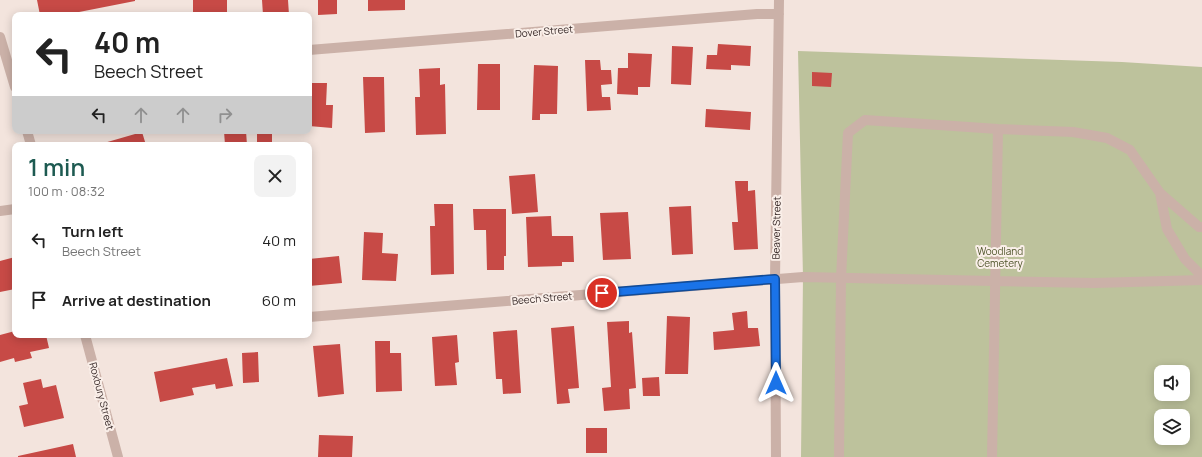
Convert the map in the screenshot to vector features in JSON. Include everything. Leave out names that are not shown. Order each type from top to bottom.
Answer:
[{"type":"street","name":"Beaver Street","points":[[776,457],[775,279],[779,0]]},
{"type":"street","name":"Dover Street","points":[[312,50],[750,14],[779,14]]},
{"type":"street","points":[[0,37],[12,72]]},
{"type":"street","points":[[839,457],[841,278],[848,133],[865,120],[998,129],[1073,132],[1107,138],[1130,150],[1160,193],[1199,227],[1202,227]]},
{"type":"street","points":[[992,457],[998,129]]},
{"type":"street","points":[[1160,193],[1167,229],[1185,259],[1202,276]]},
{"type":"street","points":[[0,211],[12,209]]},
{"type":"street","name":"Beech Street","points":[[312,317],[803,277],[1094,283],[1202,280]]},
{"type":"street","name":"Roxbury Street","points":[[87,338],[118,457]]},
{"type":"green space","name":"Woodland Cemetery","points":[[798,51],[1122,62],[1202,67],[1202,457],[801,457],[803,277]]},
{"type":"building","points":[[37,0],[135,0],[79,12],[39,12]]},
{"type":"building","points":[[193,0],[227,0],[227,12],[193,12]]},
{"type":"building","points":[[262,0],[288,0],[289,12],[263,12]]},
{"type":"building","points":[[318,0],[337,0],[337,14],[318,15]]},
{"type":"building","points":[[368,0],[405,0],[405,10],[368,11]]},
{"type":"building","points":[[718,44],[751,46],[750,66],[731,65],[731,70],[706,69],[707,55],[717,55]]},
{"type":"building","points":[[672,46],[693,47],[691,85],[671,84]]},
{"type":"building","points":[[628,53],[652,54],[650,87],[638,87],[638,95],[617,94],[618,68],[628,68]]},
{"type":"building","points":[[585,60],[600,60],[601,70],[611,70],[612,84],[601,85],[602,97],[610,97],[611,110],[587,111]]},
{"type":"building","points":[[478,64],[500,64],[500,110],[477,110]]},
{"type":"building","points":[[534,65],[558,66],[557,114],[540,114],[540,120],[532,120]]},
{"type":"building","points":[[440,68],[440,85],[445,84],[446,134],[416,135],[415,97],[420,97],[419,69]]},
{"type":"building","points":[[812,72],[832,73],[831,87],[812,86]]},
{"type":"building","points":[[363,77],[384,77],[385,132],[365,133]]},
{"type":"building","points":[[312,83],[327,83],[326,105],[333,105],[332,128],[312,126]]},
{"type":"building","points":[[706,109],[751,112],[750,130],[705,127]]},
{"type":"building","points":[[135,134],[143,134],[145,142],[107,142]]},
{"type":"building","points":[[224,134],[246,134],[247,142],[225,142]]},
{"type":"building","points":[[257,134],[272,134],[272,142],[257,142]]},
{"type":"building","points":[[535,174],[538,212],[512,214],[509,176]]},
{"type":"building","points":[[735,181],[748,181],[748,191],[755,190],[758,249],[734,250],[732,222],[738,222]]},
{"type":"building","points":[[434,204],[453,204],[454,274],[431,275],[430,226],[435,226]]},
{"type":"building","points":[[691,206],[693,254],[672,255],[669,207]]},
{"type":"building","points":[[473,209],[506,209],[506,256],[504,256],[504,270],[487,270],[486,230],[474,230]]},
{"type":"building","points":[[628,212],[631,259],[603,260],[600,213]]},
{"type":"building","points":[[551,216],[552,236],[573,236],[574,262],[562,262],[562,266],[528,267],[526,217]]},
{"type":"building","points":[[364,232],[383,233],[382,253],[398,254],[396,281],[362,280]]},
{"type":"building","points":[[339,256],[342,283],[312,286],[312,259]]},
{"type":"building","points":[[12,258],[12,290],[0,292],[0,261]]},
{"type":"building","points":[[747,311],[748,328],[758,328],[760,346],[714,350],[713,332],[734,330],[732,313]]},
{"type":"building","points":[[667,316],[690,317],[688,374],[665,374]]},
{"type":"building","points":[[629,321],[629,333],[632,332],[636,388],[629,389],[630,409],[604,411],[602,388],[611,387],[607,322]]},
{"type":"building","points":[[574,326],[579,388],[568,389],[570,403],[557,404],[551,328]]},
{"type":"building","points":[[517,330],[521,393],[503,394],[502,379],[496,379],[493,332]]},
{"type":"building","points":[[12,332],[12,338],[47,338],[49,348],[30,352],[32,358],[15,362],[14,358],[0,362],[0,335]]},
{"type":"building","points":[[457,335],[459,362],[455,363],[457,385],[435,386],[432,337]]},
{"type":"building","points":[[375,341],[390,341],[390,353],[401,353],[402,391],[376,392]]},
{"type":"building","points":[[340,344],[344,394],[318,397],[313,346]]},
{"type":"building","points":[[258,352],[259,382],[243,383],[242,353]]},
{"type":"building","points":[[227,358],[233,386],[216,389],[215,384],[192,388],[194,395],[160,402],[154,372]]},
{"type":"building","points":[[659,377],[660,396],[643,396],[642,378]]},
{"type":"building","points":[[41,379],[43,388],[56,385],[64,418],[24,427],[19,406],[28,404],[23,383]]},
{"type":"building","points":[[586,428],[607,428],[607,453],[586,453]]},
{"type":"building","points":[[319,435],[353,436],[352,457],[318,457]]},
{"type":"building","points":[[73,444],[76,457],[18,457],[18,456]]},
{"type":"route","points":[[602,293],[775,279],[776,383]]}]
